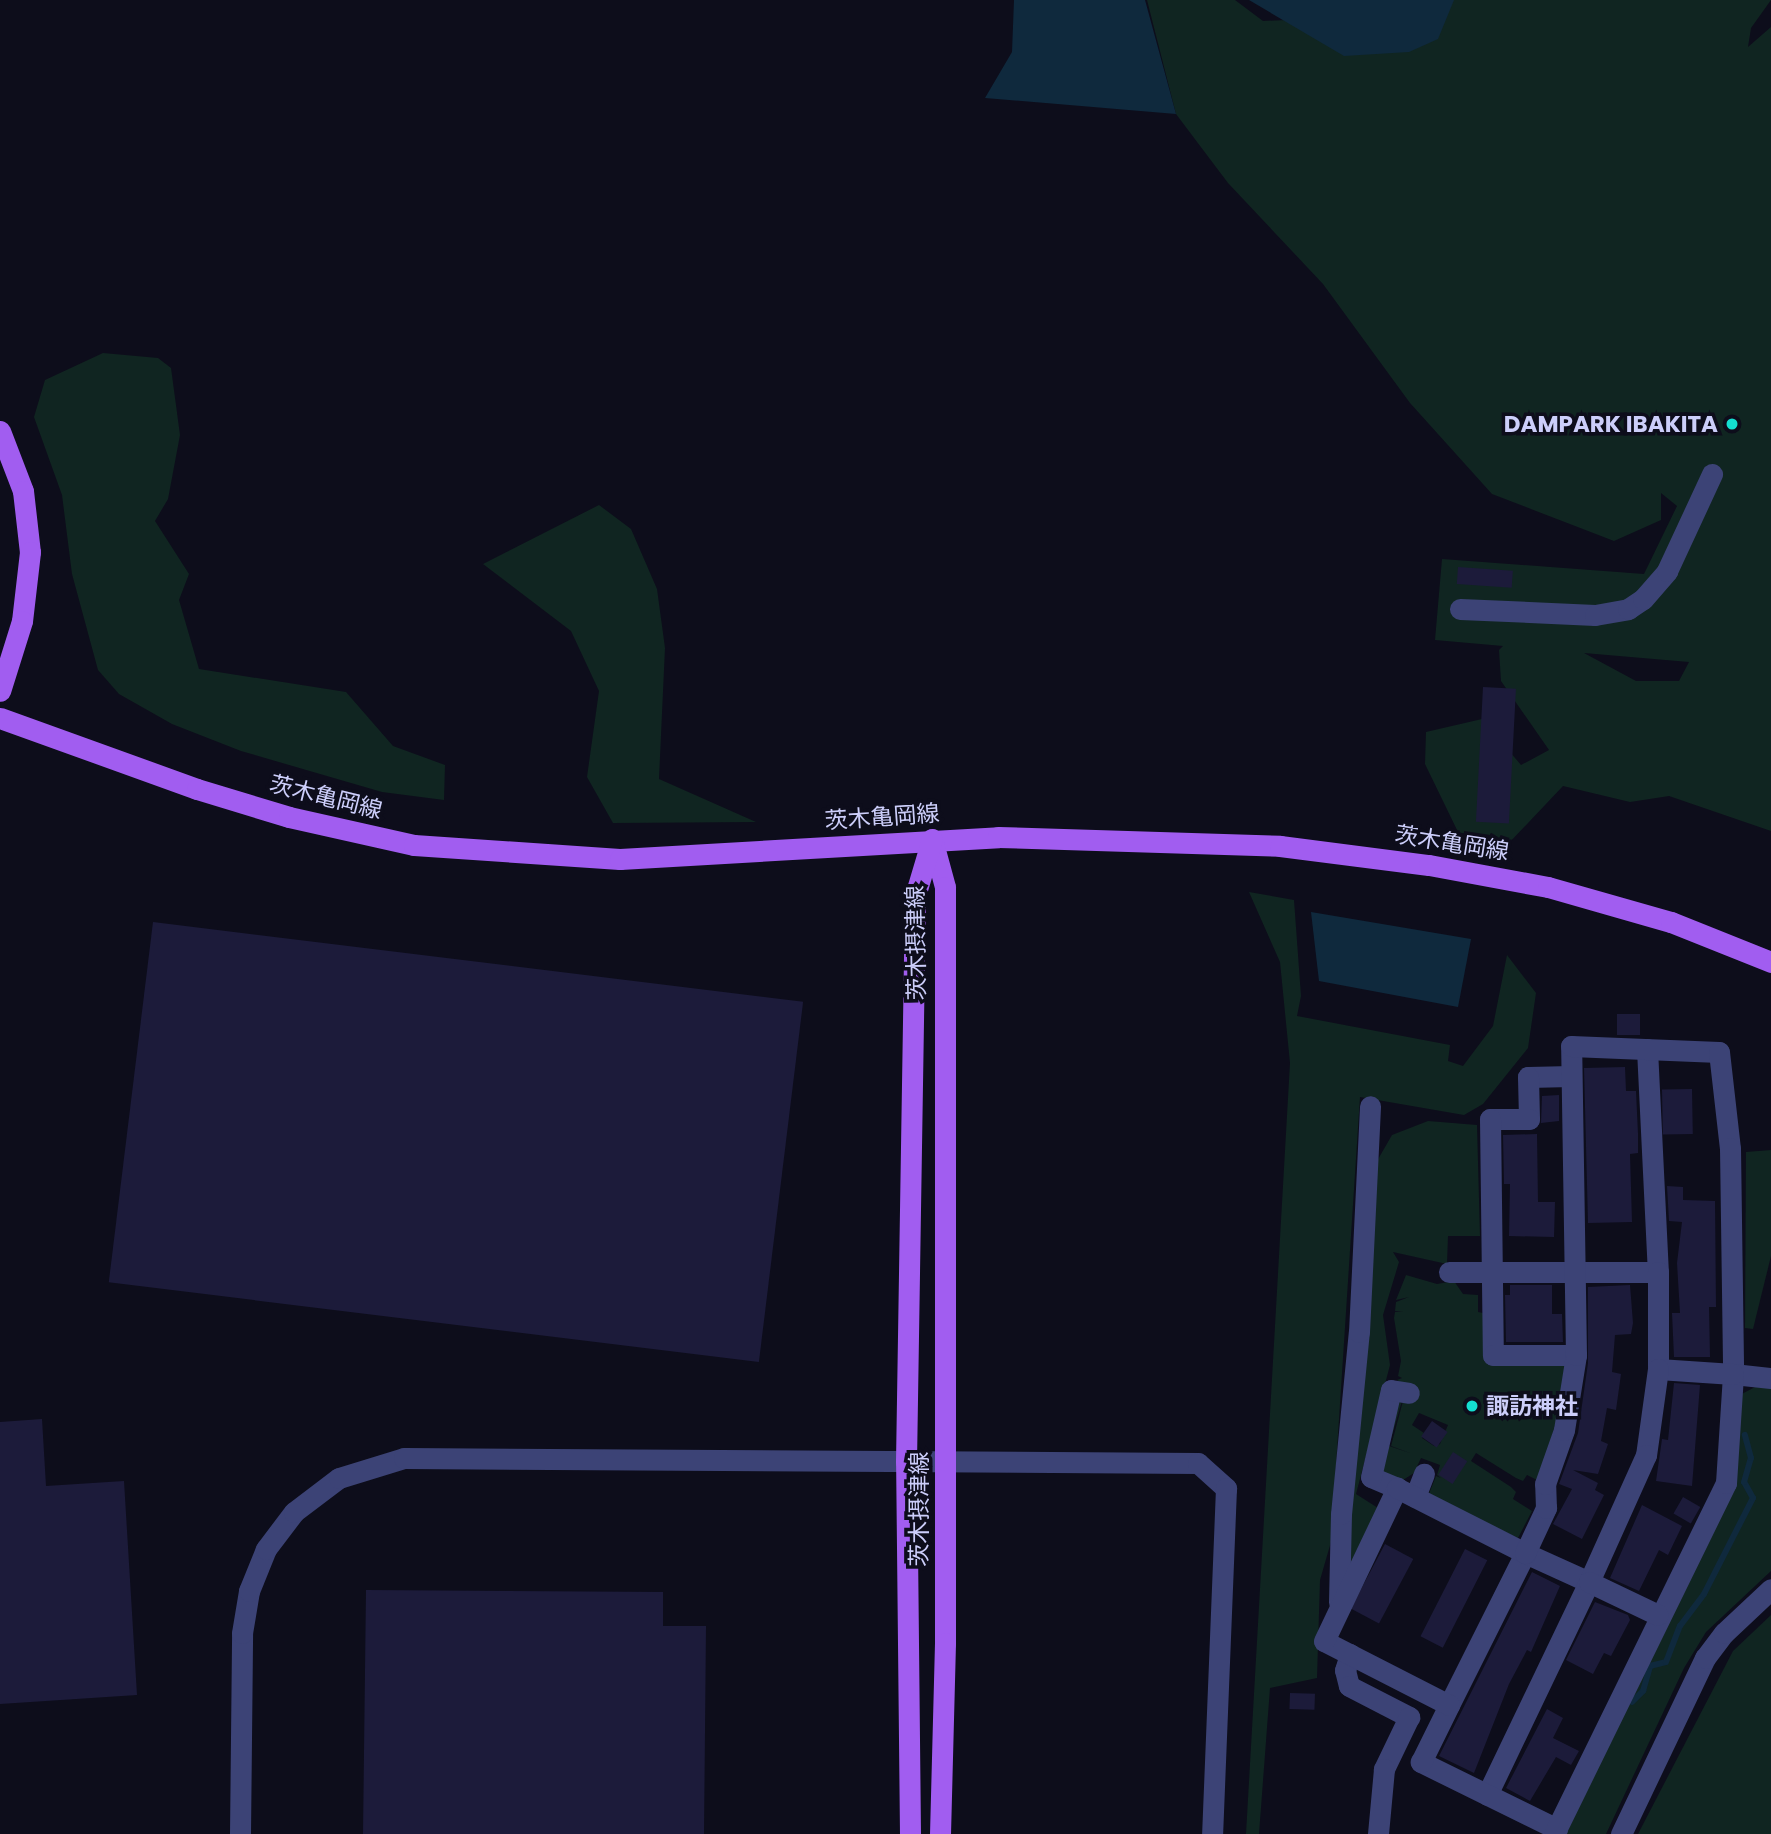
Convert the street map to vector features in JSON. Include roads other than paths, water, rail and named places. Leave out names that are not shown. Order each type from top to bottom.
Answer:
[{"type":"main road","points":[[0,691],[22,621],[30,552],[23,491],[4,440]]},
{"type":"main road","name":"茨木亀岡線","points":[[0,719],[89,754],[223,797],[414,845],[620,859],[694,858],[932,839],[1092,837],[1208,841],[1429,865],[1604,901],[1771,962]]},
{"type":"main road","name":"茨木摂津線","points":[[910,1834],[905,1462],[915,896],[932,839]]},
{"type":"main road","name":"茨木摂津線","points":[[932,839],[945,887],[946,1463],[940,1834]]},
{"type":"street","points":[[1460,609],[1595,615],[1628,609],[1643,599],[1667,570],[1713,474]]},
{"type":"street","points":[[1571,1046],[1647,1049],[1719,1052],[1730,1148],[1733,1374],[1726,1483],[1658,1615],[1555,1831],[1421,1762],[1546,1508],[1545,1485],[1564,1430],[1576,1355],[1571,1046]]},
{"type":"street","points":[[1487,1795],[1589,1582],[1646,1455],[1658,1369],[1658,1272],[1647,1049]]},
{"type":"street","points":[[1571,1076],[1528,1077],[1529,1119],[1490,1119],[1493,1355],[1576,1355]]},
{"type":"street","points":[[1339,1611],[1341,1514],[1359,1332],[1365,1116]]},
{"type":"street","points":[[1449,1272],[1658,1272]]},
{"type":"street","points":[[1658,1369],[1771,1378]]},
{"type":"street","points":[[1409,1393],[1391,1390],[1371,1477],[1658,1615]]},
{"type":"street","points":[[240,1834],[242,1633],[248,1591],[266,1549],[294,1512],[339,1479],[404,1458],[1198,1463],[1226,1488],[1212,1834]]},
{"type":"street","points":[[1424,1474],[1406,1493],[1324,1641],[1449,1705]]},
{"type":"street","points":[[1621,1834],[1705,1658],[1724,1633],[1771,1590]]},
{"type":"street","points":[[1350,1654],[1345,1670],[1349,1686],[1409,1717],[1384,1769],[1378,1834]]},
{"type":"water","points":[[1014,0],[1145,0],[1176,114],[985,98],[1012,52]]},
{"type":"water","points":[[1249,0],[1454,0],[1438,39],[1409,52],[1344,56]]},
{"type":"water","points":[[1311,912],[1471,939],[1458,1007],[1319,981]]},
{"type":"waterway","points":[[1632,1702],[1643,1691],[1650,1666],[1666,1662],[1680,1626],[1704,1594],[1753,1498],[1744,1482],[1751,1458],[1745,1435]]},
{"type":"place","name":"DAMPARK IBAKITA","points":[[1732,424]]},
{"type":"place","name":"諏訪神社","points":[[1472,1406]]}]
